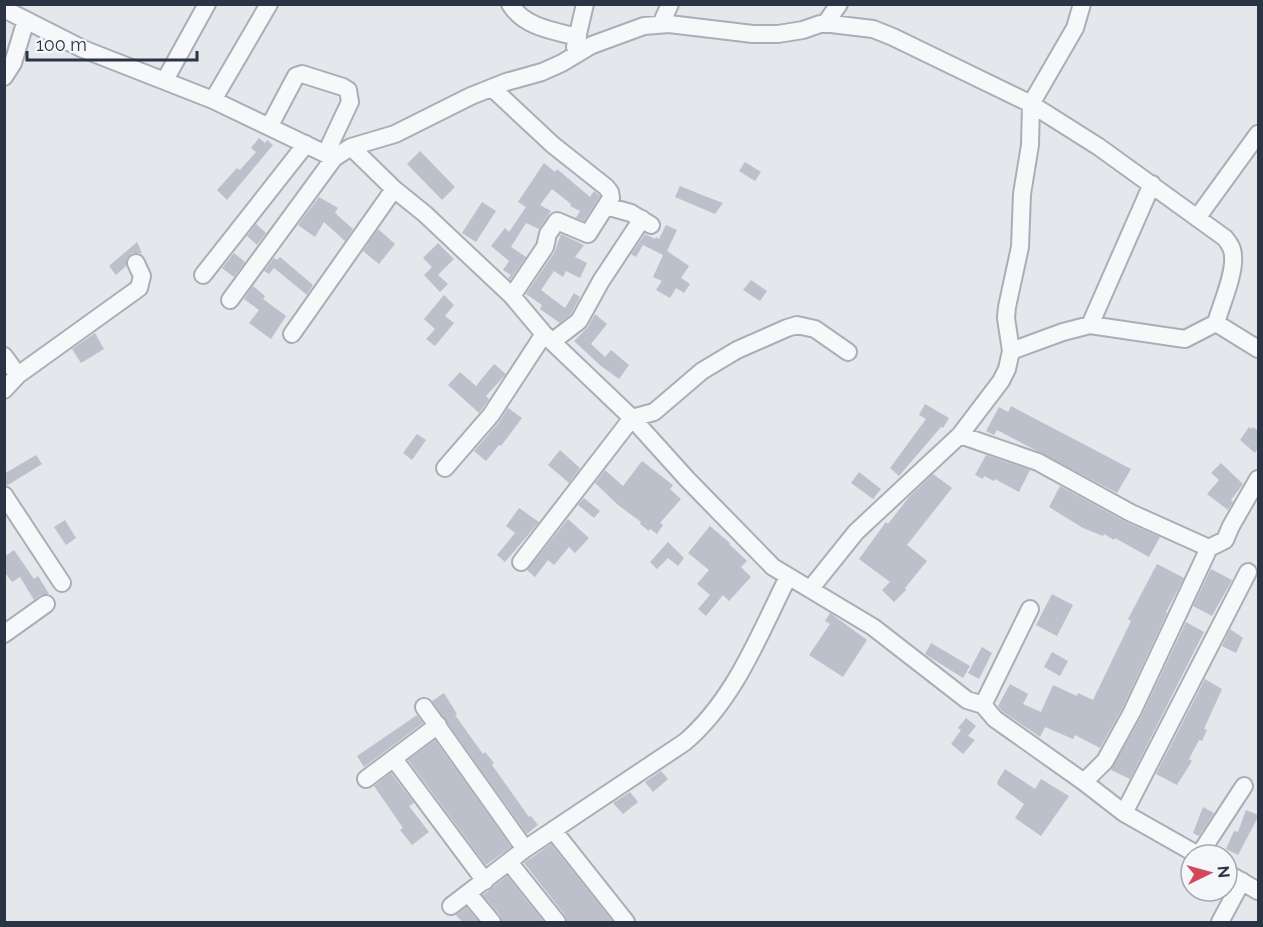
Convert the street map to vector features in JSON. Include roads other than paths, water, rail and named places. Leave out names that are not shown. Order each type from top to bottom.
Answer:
[{"type":"street","points":[[165,80],[207,4]]},
{"type":"street","points":[[510,4],[521,18],[531,23],[578,37]]},
{"type":"street","points":[[573,57],[585,4]]},
{"type":"street","points":[[661,24],[670,4]]},
{"type":"street","points":[[825,24],[839,4]]},
{"type":"street","points":[[811,588],[855,532],[960,435],[1001,381],[1007,369],[1011,351],[1006,318],[1020,246],[1022,194],[1030,146],[1031,104],[1075,28],[1082,4]]},
{"type":"street","points":[[213,100],[267,5]]},
{"type":"street","points":[[4,9],[83,49],[213,100],[330,156],[395,134],[471,96],[506,82],[542,72],[592,45],[644,26],[661,24],[753,34],[778,34],[825,24],[873,29],[1031,104],[1152,184],[1225,238],[1231,247],[1233,266],[1216,323],[1185,339],[1090,326],[1063,332],[1011,351]]},
{"type":"street","points":[[4,77],[13,63],[26,20]]},
{"type":"street","points":[[230,300],[330,156],[350,102],[348,90],[302,74],[296,76],[269,127]]},
{"type":"street","points":[[492,88],[553,145],[606,187],[611,198],[588,234],[557,221],[548,234],[545,247],[512,296]]},
{"type":"street","points":[[1197,218],[1258,134]]},
{"type":"street","points":[[203,274],[306,144]]},
{"type":"street","points":[[351,147],[512,296],[548,338],[632,418],[756,551],[788,577],[811,588],[873,627],[967,700],[983,705],[995,719],[1124,813],[1179,844]]},
{"type":"street","points":[[1090,326],[1152,184]]},
{"type":"street","points":[[292,334],[394,189]]},
{"type":"street","points":[[445,468],[491,415],[548,338],[579,321],[601,281],[646,222],[631,213],[606,206]]},
{"type":"street","points":[[4,390],[18,375],[139,288],[142,276],[136,263]]},
{"type":"street","points":[[1216,323],[1258,349]]},
{"type":"street","points":[[521,562],[632,418],[654,412],[702,371],[737,351],[797,325],[815,329],[848,352]]},
{"type":"street","points":[[4,356],[18,375]]},
{"type":"street","points":[[960,435],[1038,462],[1131,513],[1209,548]]},
{"type":"street","points":[[1084,782],[1105,761],[1132,712],[1209,548],[1225,540],[1231,525],[1258,479]]},
{"type":"street","points":[[4,495],[62,583]]},
{"type":"street","points":[[1124,813],[1248,572]]},
{"type":"street","points":[[451,906],[525,849],[685,742],[701,727],[742,672],[788,577]]},
{"type":"street","points":[[4,634],[46,604]]},
{"type":"street","points":[[983,705],[1030,609]]},
{"type":"street","points":[[424,707],[525,849]]},
{"type":"street","points":[[366,779],[438,725]]},
{"type":"street","points":[[394,759],[485,881]]},
{"type":"street","points":[[1206,843],[1244,786]]},
{"type":"street","points":[[554,830],[626,922]]},
{"type":"street","points":[[509,862],[557,922]]},
{"type":"street","points":[[1239,880],[1258,891]]},
{"type":"street","points":[[468,893],[492,922]]},
{"type":"street","points":[[1220,922],[1226,903]]}]
